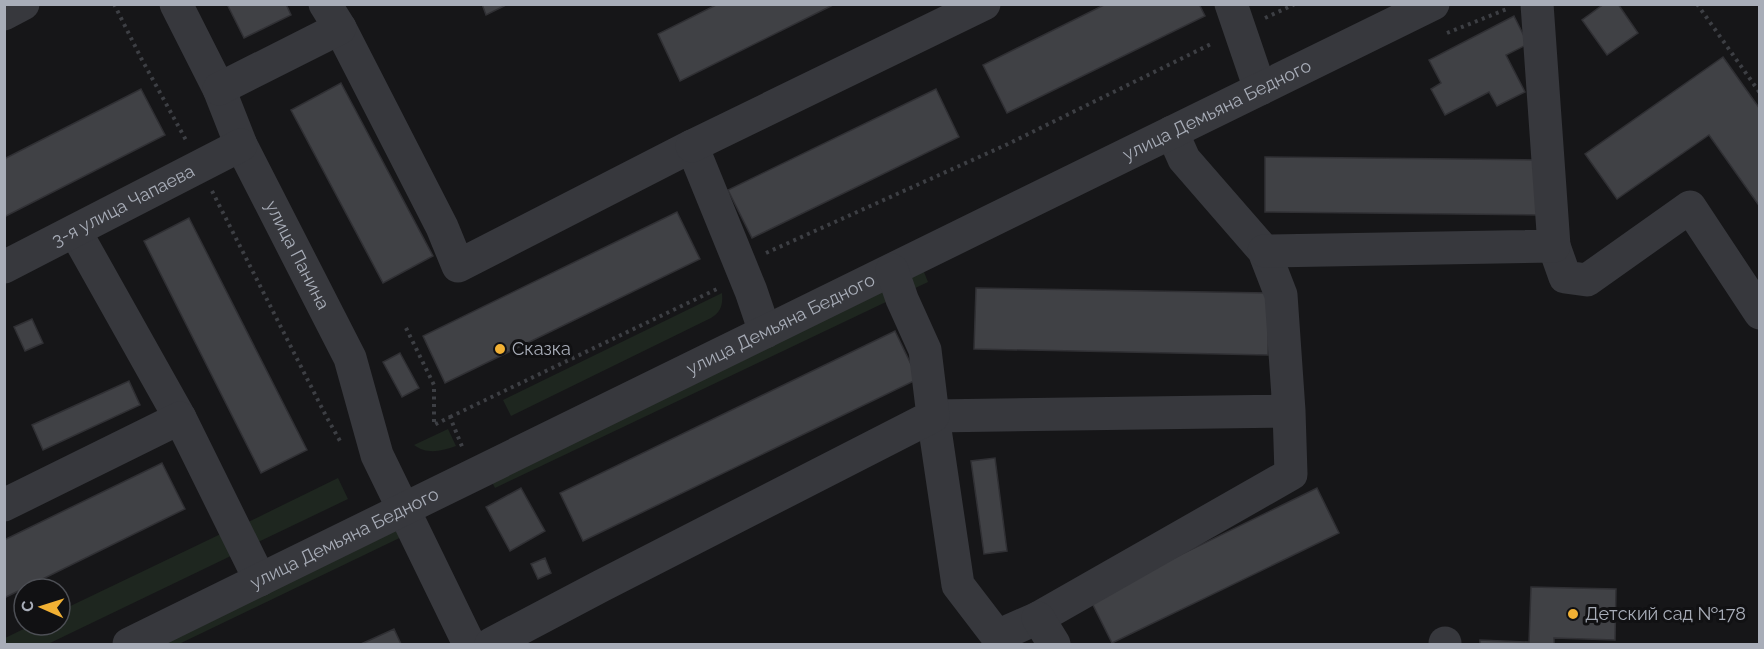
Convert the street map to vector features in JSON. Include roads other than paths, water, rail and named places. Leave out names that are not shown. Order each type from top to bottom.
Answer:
[{"type":"street","points":[[4,14],[23,4]]},
{"type":"street","name":"улица Панина","points":[[176,4],[219,89],[241,145],[350,358],[377,455],[469,645]]},
{"type":"street","points":[[219,89],[333,16],[442,227],[458,266],[692,146],[984,4]]},
{"type":"street","name":"улица Демьяна Бедного","points":[[129,645],[1433,4]]},
{"type":"street","points":[[1538,4],[1554,246],[1565,277],[1587,280],[1690,207],[1760,313]]},
{"type":"street","points":[[1235,17],[1260,89]]},
{"type":"street","points":[[892,270],[902,299],[925,350],[958,585],[989,640],[1046,631],[1291,474],[1281,295],[1264,251],[1184,159],[1172,132]]},
{"type":"street","name":"3-я улица Чапаева","points":[[4,267],[241,145]]},
{"type":"street","points":[[692,146],[741,265],[765,332]]},
{"type":"street","points":[[75,231],[180,418],[260,580]]},
{"type":"street","points":[[1264,251],[1554,246]]},
{"type":"street","points":[[491,645],[601,585],[933,416],[1289,411]]},
{"type":"street","points":[[4,505],[180,418]]},
{"type":"place","name":"Сказка","points":[[500,349]]},
{"type":"place","name":"Детский сад №178","points":[[1573,614]]}]
